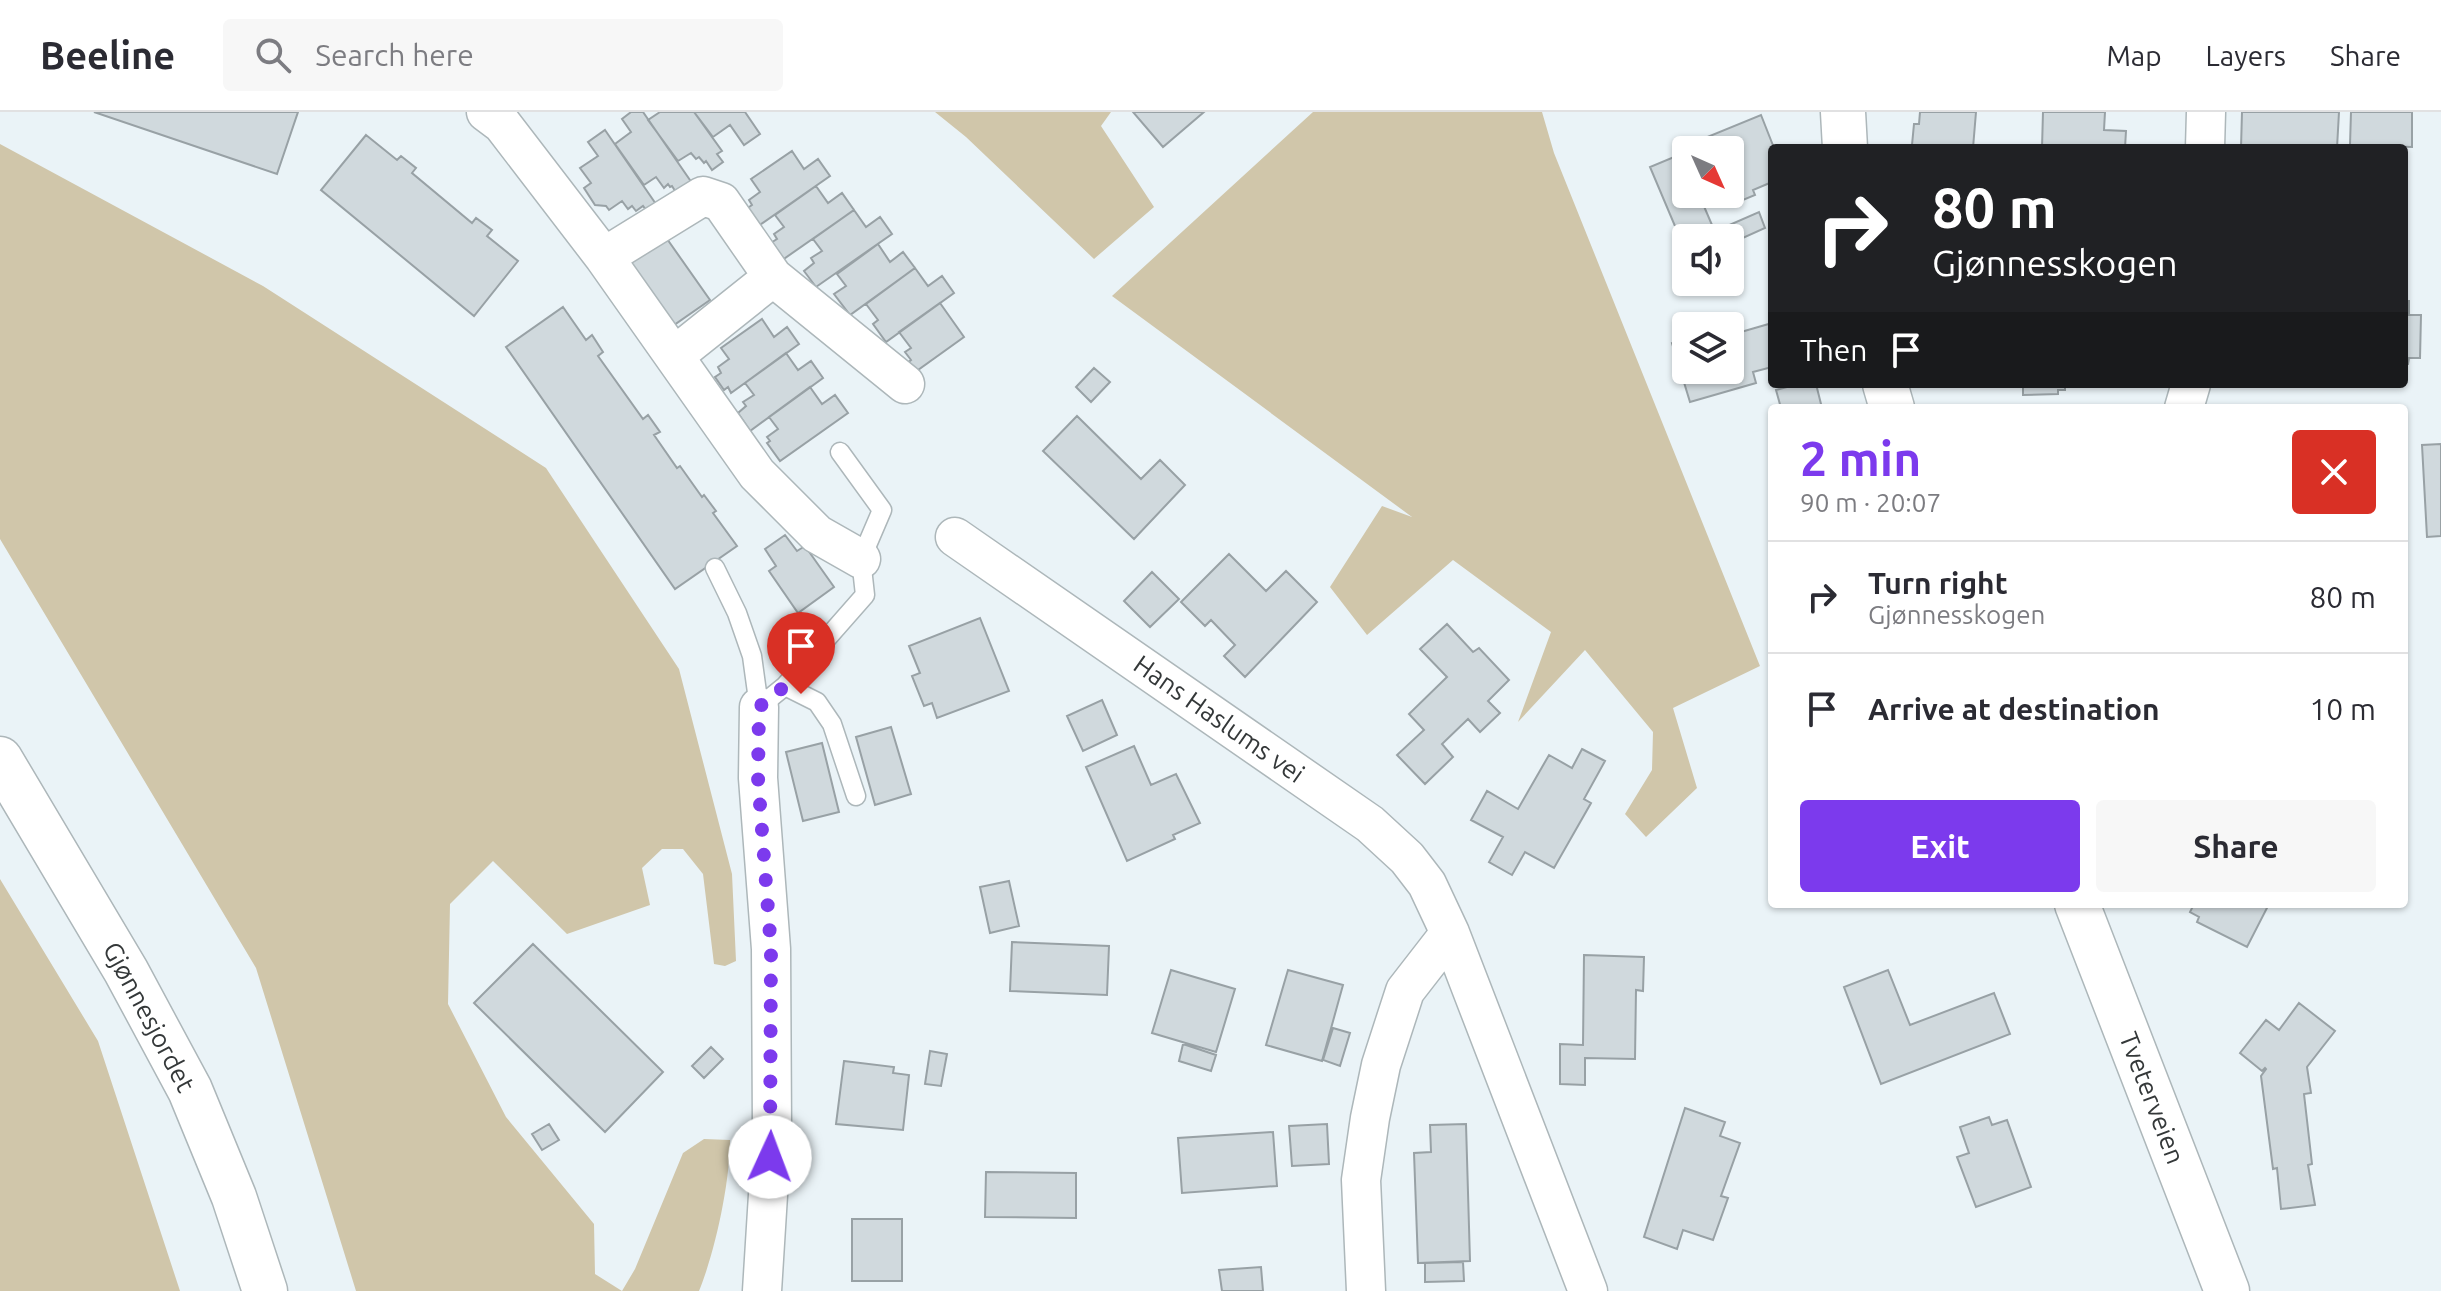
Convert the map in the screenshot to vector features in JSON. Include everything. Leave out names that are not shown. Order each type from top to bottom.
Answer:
[{"type":"main road","points":[[1843,112],[1845,144]]},
{"type":"main road","name":"Gjønnesjordet","points":[[0,759],[126,971],[190,1090],[234,1197],[265,1291]]},
{"type":"main road","name":"Tveterveien","points":[[2079,908],[2227,1291]]},
{"type":"street","points":[[486,112],[502,124],[604,257],[757,474],[817,534],[861,559]]},
{"type":"street","points":[[2205,144],[2206,112]]},
{"type":"street","points":[[604,257],[703,196],[721,202],[773,277],[905,384]]},
{"type":"street","points":[[674,356],[773,277]]},
{"type":"street","name":"Hans Haslums vei","points":[[955,537],[1370,824],[1407,858],[1427,884],[1450,933],[1588,1291]]},
{"type":"street","points":[[762,1291],[772,1131],[771,949],[758,778],[772,696]]},
{"type":"street","points":[[1366,1291],[1361,1180],[1381,1065],[1405,991],[1450,933]]},
{"type":"lane","points":[[772,696],[865,595],[861,559],[882,510],[840,452]]},
{"type":"lane","points":[[715,568],[772,696]]},
{"type":"lane","points":[[772,696],[817,702],[832,724],[856,796]]},
{"type":"shaded area","points":[[935,112],[1111,112],[1101,126],[1154,207],[1094,259],[966,137]]},
{"type":"shaded area","points":[[1313,112],[1542,112],[1554,153],[1760,666],[1673,708],[1697,788],[1646,837],[1625,814],[1652,770],[1653,732],[1585,650],[1518,722],[1551,632],[1453,560],[1367,635],[1330,587],[1382,506],[1412,517],[1112,296]]},
{"type":"shaded area","points":[[0,144],[263,286],[546,468],[679,669],[732,874],[736,961],[725,966],[714,964],[703,874],[683,849],[662,849],[642,868],[650,905],[567,934],[493,861],[450,904],[448,1004],[506,1117],[594,1224],[595,1274],[622,1291],[356,1291],[256,968],[0,539]]},
{"type":"shaded area","points":[[0,879],[98,1041],[180,1291],[0,1291]]},
{"type":"shaded area","points":[[704,1139],[730,1140],[720,1217],[699,1291],[622,1291],[635,1269],[683,1153]]},
{"type":"building","points":[[94,112],[298,112],[277,174]]},
{"type":"building","points":[[631,112],[643,112],[692,183],[677,194],[668,184],[664,188],[656,177],[644,185],[615,144],[631,132],[622,119]]},
{"type":"building","points":[[660,112],[694,112],[722,151],[717,154],[723,162],[712,170],[706,161],[704,163],[699,157],[696,159],[691,153],[678,161],[648,120]]},
{"type":"building","points":[[694,112],[745,112],[760,134],[744,145],[730,125],[713,137]]},
{"type":"building","points":[[1133,112],[1204,112],[1163,147]]},
{"type":"building","points":[[1920,112],[1976,112],[1973,144],[1912,144],[1914,124],[1919,124]]},
{"type":"building","points":[[2043,112],[2105,112],[2104,130],[2126,131],[2125,144],[2042,144]]},
{"type":"building","points":[[2242,112],[2339,112],[2337,144],[2241,144]]},
{"type":"building","points":[[2351,112],[2412,112],[2412,147],[2408,144],[2350,144]]},
{"type":"building","points":[[1761,115],[1772,144],[1768,144],[1768,184],[1753,190],[1755,195],[1744,200],[1744,136],[1710,136]]},
{"type":"building","points":[[605,130],[658,207],[649,214],[643,206],[636,211],[632,206],[628,209],[622,201],[609,210],[606,206],[595,205],[584,188],[591,183],[580,168],[598,156],[588,142]]},
{"type":"building","points":[[366,135],[397,160],[401,156],[416,168],[412,173],[472,223],[476,218],[492,230],[487,236],[518,261],[474,316],[321,190]]},
{"type":"building","points":[[792,151],[804,169],[818,159],[830,176],[754,229],[742,212],[752,205],[749,200],[760,192],[751,179]]},
{"type":"building","points":[[1672,158],[1672,208],[1705,208],[1712,224],[1674,224],[1650,167]]},
{"type":"building","points":[[816,186],[828,203],[842,193],[854,210],[778,263],[766,246],[777,239],[774,234],[784,227],[775,215]]},
{"type":"building","points":[[854,210],[866,227],[880,217],[892,234],[816,287],[804,271],[814,263],[811,258],[822,251],[813,239]]},
{"type":"building","points":[[1759,212],[1765,228],[1744,237],[1744,224],[1732,224]]},
{"type":"building","points":[[665,236],[710,300],[674,325],[629,261]]},
{"type":"building","points":[[878,244],[890,262],[903,252],[915,268],[850,315],[834,294],[846,286],[837,274]]},
{"type":"building","points":[[915,268],[928,286],[942,276],[954,293],[886,342],[873,324],[878,320],[866,304]]},
{"type":"building","points":[[2408,301],[2409,315],[2421,315],[2420,358],[2409,358],[2408,364]]},
{"type":"building","points":[[940,303],[964,337],[911,375],[905,365],[911,360],[905,352],[911,348],[899,332]]},
{"type":"building","points":[[563,307],[586,340],[592,335],[603,352],[598,356],[643,419],[648,415],[660,432],[654,435],[677,468],[680,466],[716,511],[713,513],[737,546],[675,589],[506,347]]},
{"type":"building","points":[[762,319],[774,337],[787,327],[799,344],[731,393],[728,387],[724,390],[715,377],[721,373],[718,367],[729,359],[721,348]]},
{"type":"building","points":[[1768,324],[1768,368],[1753,372],[1756,383],[1690,402],[1685,384],[1744,384],[1744,331]]},
{"type":"building","points":[[786,353],[798,370],[811,361],[823,378],[750,431],[738,413],[746,406],[743,402],[754,395],[745,383]]},
{"type":"building","points":[[1094,368],[1110,382],[1091,402],[1076,387]]},
{"type":"building","points":[[810,387],[822,404],[835,395],[848,413],[780,461],[767,443],[770,441],[767,437],[778,429],[769,417]]},
{"type":"building","points":[[1817,388],[1821,404],[1780,404],[1776,390]]},
{"type":"building","points":[[2023,388],[2065,388],[2058,390],[2058,394],[2023,395]]},
{"type":"building","points":[[1077,416],[1141,479],[1160,460],[1185,485],[1134,539],[1043,451]]},
{"type":"building","points":[[2441,444],[2441,536],[2427,537],[2422,445]]},
{"type":"building","points":[[785,535],[797,551],[805,546],[834,587],[798,613],[769,571],[776,566],[765,549]]},
{"type":"building","points":[[1229,554],[1266,591],[1286,571],[1317,602],[1245,677],[1224,656],[1235,645],[1211,620],[1205,626],[1181,602]]},
{"type":"building","points":[[1152,572],[1179,599],[1150,627],[1124,601]]},
{"type":"building","points":[[980,618],[1009,691],[937,718],[932,703],[924,706],[912,676],[920,673],[909,646]]},
{"type":"building","points":[[1447,624],[1473,652],[1479,648],[1509,680],[1488,701],[1500,713],[1480,732],[1468,719],[1442,744],[1453,757],[1425,784],[1397,755],[1424,730],[1409,714],[1447,677],[1420,649]]},
{"type":"building","points":[[1102,700],[1117,735],[1083,751],[1067,716]]},
{"type":"building","points":[[891,727],[911,794],[875,805],[856,737]]},
{"type":"building","points":[[822,743],[839,812],[803,821],[786,752]]},
{"type":"building","points":[[1134,746],[1151,785],[1176,774],[1200,823],[1173,835],[1175,839],[1127,861],[1086,767]]},
{"type":"building","points":[[1582,749],[1605,761],[1584,799],[1591,803],[1554,868],[1525,852],[1512,875],[1489,862],[1503,837],[1471,820],[1487,791],[1518,809],[1549,755],[1572,768]]},
{"type":"building","points":[[1009,881],[1019,926],[990,933],[980,887]]},
{"type":"building","points":[[2192,908],[2267,908],[2247,947],[2197,922],[2199,917],[2190,912]]},
{"type":"building","points":[[1012,942],[1109,946],[1107,995],[1010,991]]},
{"type":"building","points":[[533,944],[663,1072],[605,1132],[474,1003]]},
{"type":"building","points":[[1584,955],[1644,957],[1643,991],[1636,990],[1635,1059],[1585,1058],[1585,1085],[1560,1084],[1560,1044],[1583,1045]]},
{"type":"building","points":[[1171,970],[1235,989],[1216,1052],[1152,1033]]},
{"type":"building","points":[[1288,970],[1343,985],[1322,1061],[1266,1045]]},
{"type":"building","points":[[1888,970],[1910,1025],[1994,993],[2010,1034],[1881,1084],[1844,987]]},
{"type":"building","points":[[2299,1003],[2335,1031],[2307,1067],[2311,1093],[2304,1094],[2312,1164],[2308,1165],[2315,1205],[2281,1209],[2261,1076],[2266,1069],[2262,1071],[2240,1053],[2266,1020],[2279,1030]]},
{"type":"building","points":[[1333,1028],[1350,1033],[1340,1066],[1323,1060]]},
{"type":"building","points":[[1183,1044],[1216,1055],[1211,1071],[1179,1061]]},
{"type":"building","points":[[711,1047],[723,1059],[704,1078],[692,1066]]},
{"type":"building","points":[[930,1051],[947,1054],[941,1086],[925,1084]]},
{"type":"building","points":[[844,1061],[894,1067],[893,1073],[909,1075],[903,1130],[836,1124]]},
{"type":"building","points":[[1685,1108],[1725,1122],[1720,1136],[1740,1143],[1721,1196],[1728,1198],[1713,1240],[1683,1230],[1677,1249],[1644,1237]]},
{"type":"building","points":[[1989,1117],[1992,1125],[2007,1120],[2031,1187],[1976,1207],[1957,1157],[1969,1153],[1960,1127]]},
{"type":"building","points":[[549,1124],[559,1140],[542,1150],[532,1134]]},
{"type":"building","points":[[1327,1124],[1329,1164],[1292,1166],[1289,1126]]},
{"type":"building","points":[[1466,1124],[1470,1261],[1418,1263],[1414,1153],[1431,1152],[1430,1125]]},
{"type":"building","points":[[1273,1132],[1277,1186],[1182,1193],[1178,1138]]},
{"type":"building","points":[[986,1172],[1076,1173],[1076,1218],[985,1217]]},
{"type":"building","points":[[852,1219],[902,1219],[902,1281],[852,1281]]},
{"type":"building","points":[[1463,1262],[1464,1281],[1425,1282],[1425,1263]]},
{"type":"building","points":[[1261,1267],[1263,1291],[1222,1291],[1219,1270]]},
{"type":"route","points":[[770,1157],[771,949],[758,778],[759,707],[785,686],[801,694]]}]
